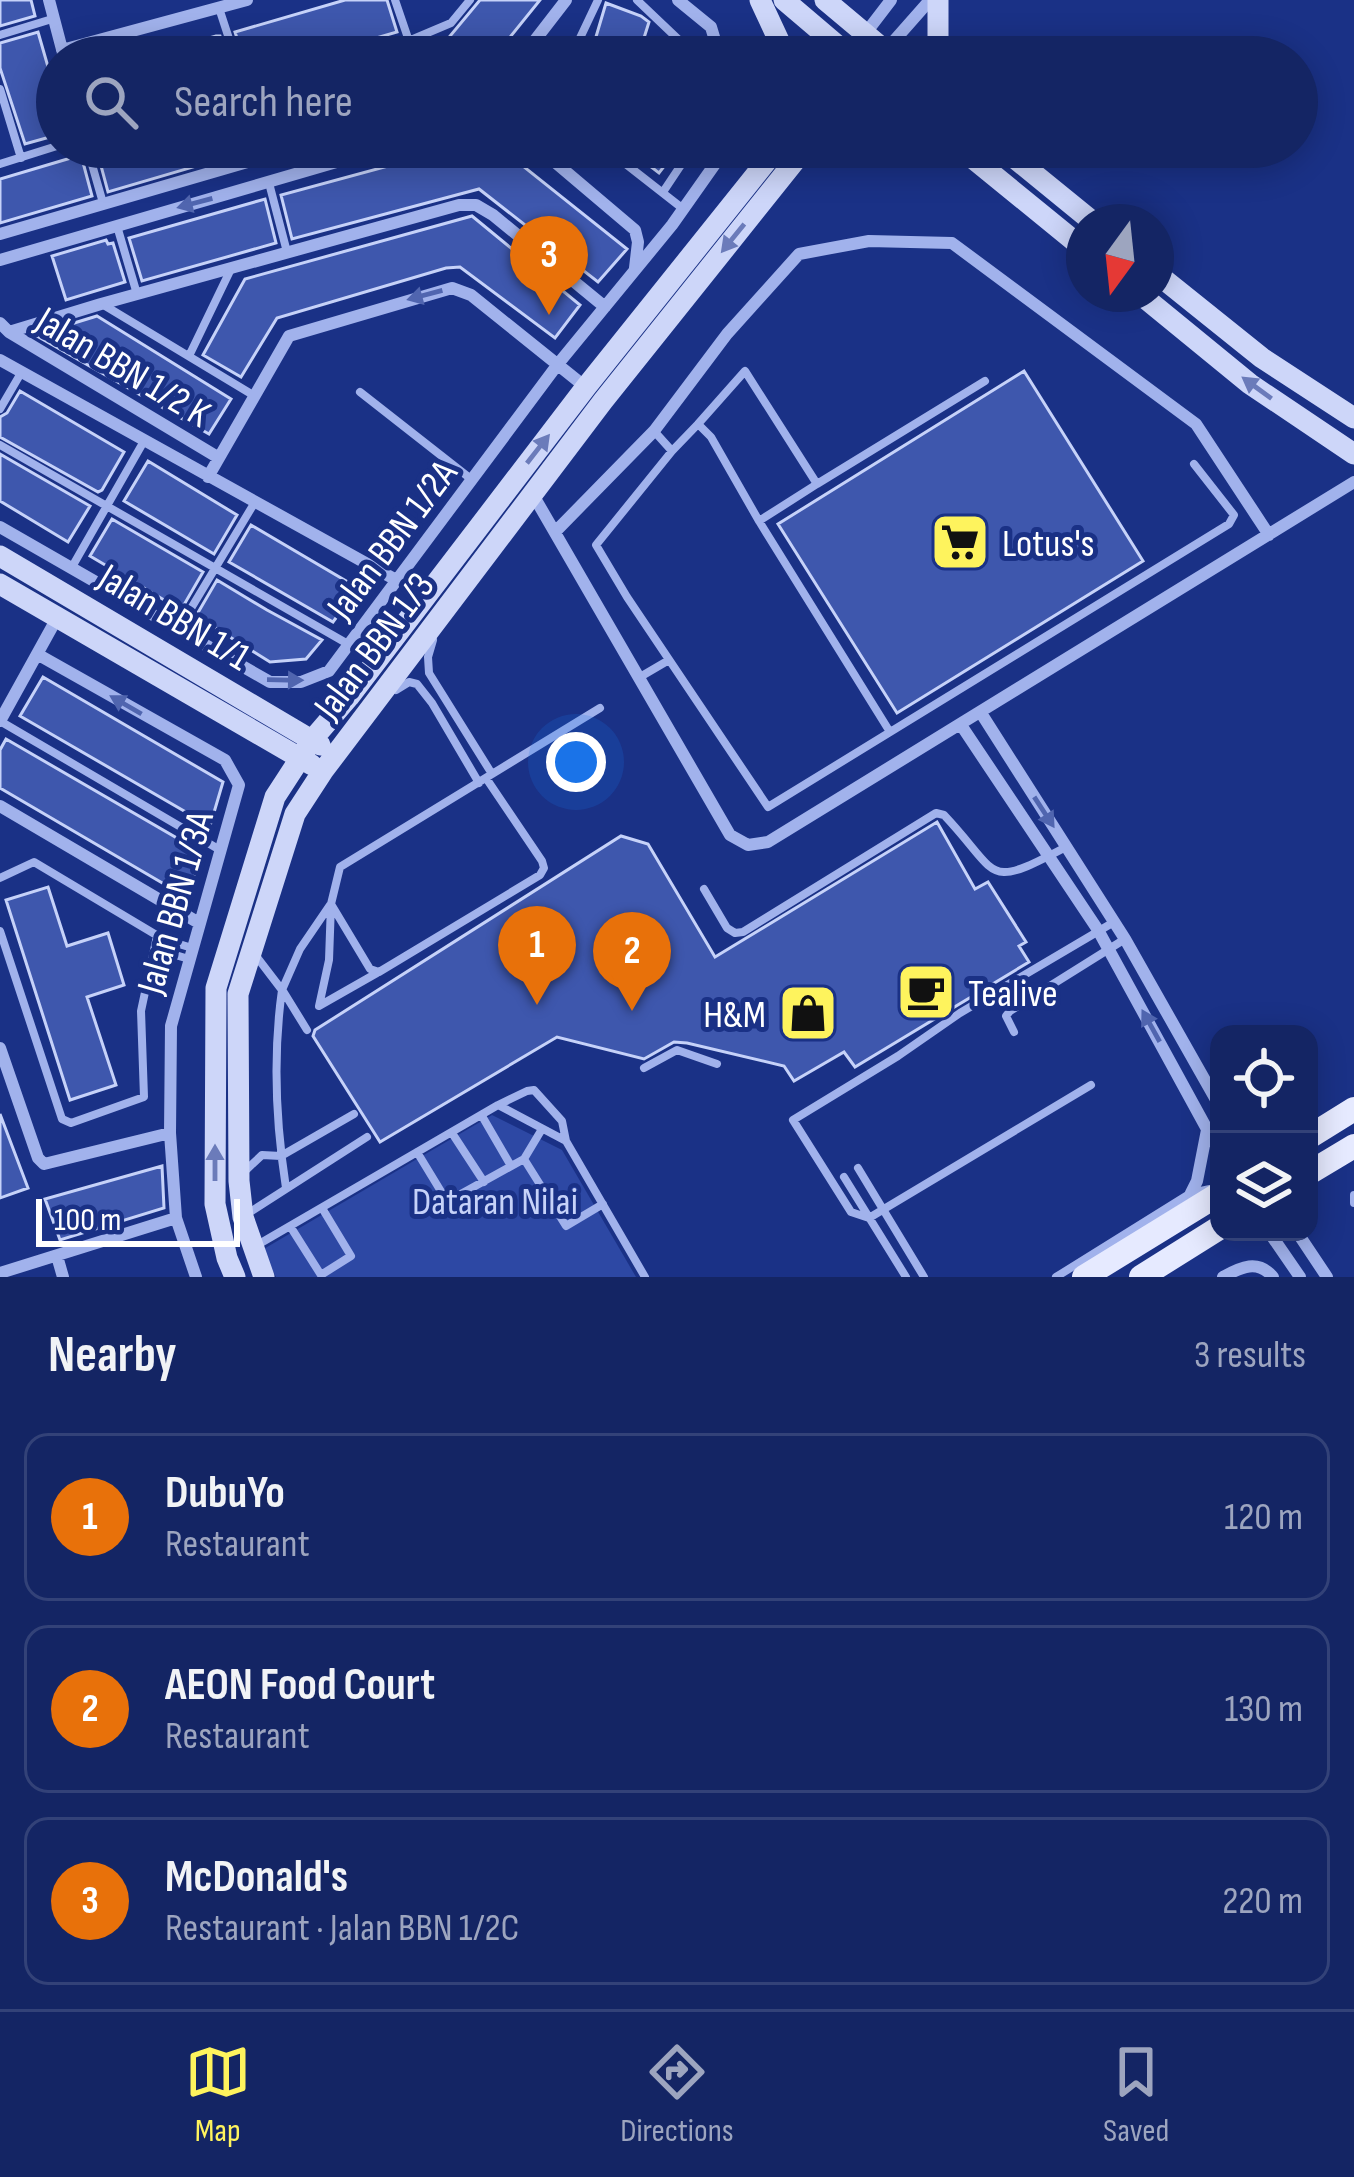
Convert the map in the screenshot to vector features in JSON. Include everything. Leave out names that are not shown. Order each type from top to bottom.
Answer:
[{"type":"main road","points":[[1318,1168],[1354,1146]]},
{"type":"main road","points":[[1084,1277],[1210,1197]]},
{"type":"main road","points":[[1141,1277],[1210,1234]]},
{"type":"street","points":[[49,0],[58,36]]},
{"type":"street","points":[[124,36],[248,0]]},
{"type":"street","points":[[538,36],[566,0]]},
{"type":"street","points":[[678,0],[711,27],[714,36]]},
{"type":"street","points":[[760,0],[777,36]]},
{"type":"street","points":[[784,0],[825,36]]},
{"type":"street","points":[[825,0],[865,34],[891,0]]},
{"type":"street","points":[[903,36],[934,0]]},
{"type":"street","points":[[934,0],[938,36]]},
{"type":"street","points":[[0,234],[216,168]]},
{"type":"street","points":[[0,260],[319,168]]},
{"type":"street","points":[[562,168],[635,230],[634,273]]},
{"type":"street","name":"Jalan BBN 1/2A","points":[[0,526],[270,682],[301,682],[329,671],[558,364],[713,168]]},
{"type":"street","name":"Jalan BBN 1/3","points":[[264,1277],[243,1217],[227,991],[251,951],[295,814],[532,493],[595,394],[762,168]]},
{"type":"street","name":"Jalan BBN 1/3","points":[[235,1277],[215,1204],[227,991],[275,797],[306,749],[476,530],[788,168]]},
{"type":"street","points":[[983,168],[1066,235]]},
{"type":"street","points":[[1026,168],[1071,204]]},
{"type":"street","points":[[5,327],[476,205],[605,307]]},
{"type":"street","points":[[635,230],[672,225]]},
{"type":"street","points":[[556,531],[654,430],[727,334],[799,254],[869,241],[952,243],[1196,424],[1269,535]]},
{"type":"street","points":[[1174,287],[1262,358],[1354,418]]},
{"type":"street","points":[[208,477],[285,343],[296,332],[452,288],[471,295],[595,394]]},
{"type":"street","points":[[1162,312],[1250,384],[1354,454]]},
{"type":"street","name":"Jalan BBN 1/2 K","points":[[5,327],[219,458]]},
{"type":"street","name":"Jalan BBN 1/2 K","points":[[0,360],[398,581]]},
{"type":"street","points":[[476,530],[516,494],[532,493],[730,835],[748,845],[768,842],[1354,482]]},
{"type":"street","name":"Jalan BBN 1/1","points":[[0,556],[259,708],[306,749]]},
{"type":"street","points":[[59,589],[72,567]]},
{"type":"street","name":"Jalan BBN 1/1","points":[[0,584],[269,740],[306,749]]},
{"type":"street","points":[[0,721],[57,617]]},
{"type":"street","name":"Jalan BBN 1/3A","points":[[37,654],[225,760],[238,785],[171,1026],[170,1133],[176,1218],[196,1277]]},
{"type":"street","points":[[259,708],[308,716],[349,698]]},
{"type":"street","points":[[980,713],[1125,938],[1210,1089]]},
{"type":"street","points":[[961,725],[1109,948],[1210,1134]]},
{"type":"street","points":[[269,740],[275,756],[275,797]]},
{"type":"street","points":[[306,749],[330,762]]},
{"type":"street","points":[[0,806],[199,923]]},
{"type":"street","points":[[184,977],[227,991]]},
{"type":"street","points":[[1,1054],[44,1164],[170,1133]]},
{"type":"street","points":[[1191,1193],[1207,1129]]},
{"type":"street","points":[[0,1273],[176,1218]]},
{"type":"street","points":[[1275,1241],[1300,1277]]},
{"type":"street","points":[[1303,1241],[1327,1277]]},
{"type":"street","points":[[57,1256],[63,1277]]},
{"type":"street","points":[[1223,1277],[1243,1266],[1272,1274]]},
{"type":"lane","points":[[394,0],[407,36]]},
{"type":"lane","points":[[421,36],[451,23],[470,0]]},
{"type":"lane","points":[[581,36],[598,0]]},
{"type":"lane","points":[[637,0],[675,36]]},
{"type":"lane","points":[[219,8],[228,36]]},
{"type":"lane","points":[[0,34],[54,18]]},
{"type":"lane","points":[[0,89],[20,158]]},
{"type":"lane","points":[[0,164],[36,153]]},
{"type":"lane","points":[[93,168],[104,205]]},
{"type":"lane","points":[[631,168],[684,209]]},
{"type":"lane","points":[[662,192],[678,168]]},
{"type":"lane","points":[[269,183],[287,254]]},
{"type":"lane","points":[[116,225],[137,294]]},
{"type":"lane","points":[[189,356],[231,268]]},
{"type":"lane","points":[[101,304],[255,396]]},
{"type":"lane","points":[[817,484],[745,371],[596,544],[768,807],[1229,524],[1234,515],[1194,464]]},
{"type":"lane","points":[[0,409],[22,372]]},
{"type":"lane","points":[[759,521],[985,381]]},
{"type":"lane","points":[[360,392],[472,480]]},
{"type":"lane","points":[[698,424],[711,437],[890,732]]},
{"type":"lane","points":[[654,430],[672,451]]},
{"type":"lane","points":[[72,567],[144,441]]},
{"type":"lane","points":[[0,445],[349,644]]},
{"type":"lane","points":[[178,630],[254,502]]},
{"type":"lane","points":[[448,606],[428,657],[429,673],[485,778]]},
{"type":"lane","points":[[640,677],[669,660]]},
{"type":"lane","points":[[363,718],[400,685],[417,684],[485,778],[544,868],[540,875],[319,1006],[340,867],[485,778],[600,708]]},
{"type":"lane","points":[[0,721],[220,850]]},
{"type":"lane","points":[[704,889],[727,928],[743,932],[936,813],[944,815],[994,871],[1019,872],[1066,847]]},
{"type":"lane","points":[[0,878],[34,862],[190,953]]},
{"type":"lane","points":[[331,904],[370,969],[379,972]]},
{"type":"lane","points":[[286,1188],[276,1028],[282,990],[300,949],[331,904]]},
{"type":"lane","points":[[1091,1085],[869,1218],[851,1212],[793,1120],[1114,922]]},
{"type":"lane","points":[[0,931],[62,1119],[71,1123],[144,1097],[141,1011],[157,936]]},
{"type":"lane","points":[[1014,1032],[1006,1016],[1010,1011],[1125,938]]},
{"type":"lane","points":[[155,949],[190,953]]},
{"type":"lane","points":[[251,951],[307,1030]]},
{"type":"lane","points":[[644,1068],[677,1050],[717,1064]]},
{"type":"lane","points":[[252,1248],[499,1105],[534,1090],[562,1121],[566,1141],[646,1277]]},
{"type":"lane","points":[[499,1105],[566,1141]]},
{"type":"lane","points":[[239,1128],[262,1155],[281,1156],[354,1114]]},
{"type":"lane","points":[[482,1115],[512,1166]]},
{"type":"lane","points":[[417,1152],[450,1200],[524,1159],[542,1129]]},
{"type":"lane","points":[[452,1132],[484,1182]]},
{"type":"lane","points":[[243,1217],[367,1137]]},
{"type":"lane","points":[[239,1181],[250,1163],[262,1155]]},
{"type":"lane","points":[[524,1159],[566,1226],[603,1204]]},
{"type":"lane","points":[[858,1168],[925,1277]]},
{"type":"lane","points":[[844,1177],[906,1277]]},
{"type":"lane","points":[[1056,1277],[1191,1193],[1210,1192]]},
{"type":"lane","points":[[290,1226],[321,1275],[351,1256],[322,1208]]},
{"type":"green space","name":"Dataran Nilai","points":[[492,1115],[562,1150],[636,1277],[276,1277],[262,1250]]},
{"type":"building","points":[[0,0],[31,0],[35,16],[0,26]]},
{"type":"building","points":[[345,0],[387,0],[397,32],[383,36],[236,36],[235,32]]},
{"type":"building","points":[[480,0],[540,0],[511,36],[450,36]]},
{"type":"building","points":[[606,3],[649,22],[645,36],[596,36]]},
{"type":"building","points":[[38,32],[36,141],[25,144],[0,68],[0,43]]},
{"type":"building","points":[[37,168],[84,168],[92,196],[0,223],[0,179]]},
{"type":"building","points":[[102,168],[190,168],[108,192]]},
{"type":"building","points":[[381,168],[525,168],[627,249],[598,282],[479,189],[292,239],[281,195]]},
{"type":"building","points":[[265,199],[276,243],[142,281],[129,238]]},
{"type":"building","points":[[472,216],[580,305],[555,338],[460,267],[277,318],[241,377],[203,355],[245,279]]},
{"type":"building","points":[[106,240],[113,243],[125,282],[66,300],[52,256]]},
{"type":"building","points":[[97,316],[231,399],[209,434],[35,335]]},
{"type":"building","name":"Lotus's","points":[[1024,371],[1143,561],[897,713],[778,524]]},
{"type":"building","points":[[20,391],[124,452],[102,490],[98,492],[0,437],[0,417]]},
{"type":"building","points":[[0,454],[90,506],[68,542],[0,501]]},
{"type":"building","points":[[148,461],[237,515],[214,554],[124,501]]},
{"type":"building","points":[[112,519],[203,572],[181,610],[90,556]]},
{"type":"building","points":[[251,525],[358,588],[333,622],[229,562]]},
{"type":"building","points":[[217,580],[322,640],[306,659],[270,662],[196,616]]},
{"type":"building","points":[[43,677],[223,782],[210,826],[20,716]]},
{"type":"building","points":[[6,739],[201,852],[188,898],[0,788],[0,750]]},
{"type":"building","points":[[937,822],[975,889],[988,882],[1026,942],[1019,946],[1029,962],[855,1067],[844,1052],[794,1081],[784,1066],[687,1043],[674,1042],[644,1059],[557,1037],[380,1142],[313,1036],[315,1030],[621,836],[648,844],[715,957]]},
{"type":"building","points":[[48,887],[67,946],[108,933],[124,985],[87,997],[116,1085],[70,1100],[6,900]]},
{"type":"building","points":[[0,1114],[28,1188],[0,1198]]},
{"type":"building","points":[[162,1166],[164,1208],[60,1240],[45,1199]]},
{"type":"place","name":"McDonald's","points":[[549,315]]},
{"type":"place","name":"Lotus's","points":[[960,542]]},
{"type":"place","name":"Tealive","points":[[926,992]]},
{"type":"place","name":"DubuYo","points":[[537,1005]]},
{"type":"place","name":"AEON Food Court","points":[[632,1011]]},
{"type":"place","name":"H&M","points":[[808,1013]]}]
